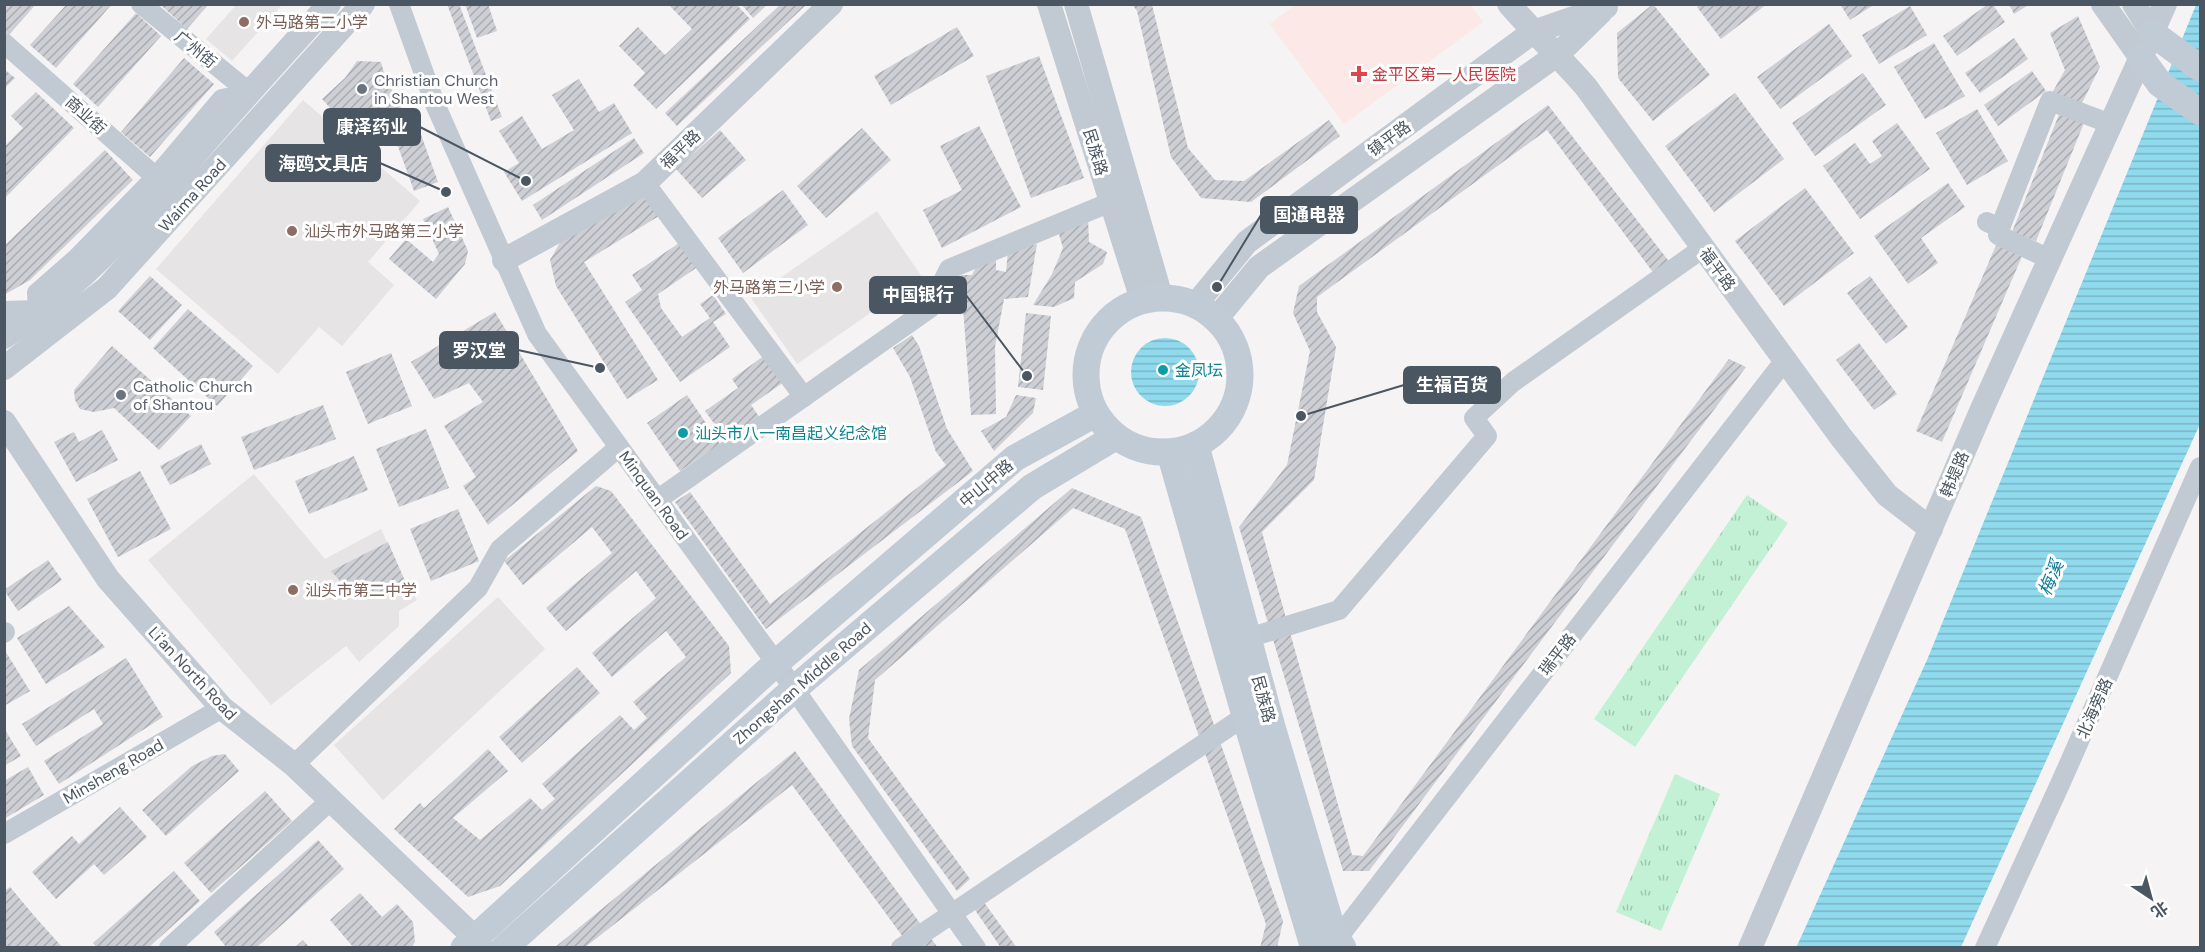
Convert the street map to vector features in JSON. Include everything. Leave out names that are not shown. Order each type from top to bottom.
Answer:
[{"type":"main road","points":[[2152,33],[2200,68]]},
{"type":"main road","points":[[2141,58],[2160,84],[2200,112]]},
{"type":"main road","points":[[1152,299],[1179,299],[1206,311],[1232,338],[1240,362],[1240,387],[1232,411],[1217,432],[1183,449],[1151,452],[1132,447],[1116,437],[1095,414],[1087,392],[1086,368],[1091,346],[1104,326],[1121,310],[1152,299]]},
{"type":"main road","name":"中山中路","points":[[776,663],[1015,458],[1095,414]]},
{"type":"main road","name":"Zhongshan Middle Road","points":[[504,948],[794,689],[1032,487],[1116,437]]},
{"type":"main road","name":"民族路","points":[[1183,449],[1248,638],[1275,739],[1333,932],[1331,945]]},
{"type":"main road","name":"民族路","points":[[1183,449],[1245,716],[1331,945]]},
{"type":"main road","name":"Zhongshan Middle Road","points":[[473,944],[776,663]]},
{"type":"street","name":"广州街","points":[[141,4],[250,93]]},
{"type":"street","name":"Waima Road","points":[[4,337],[86,274],[162,182],[250,93],[329,4]]},
{"type":"street","name":"Waima Road","points":[[4,368],[108,288],[363,4]]},
{"type":"street","name":"Minquan Road","points":[[399,4],[435,104],[537,334],[776,663],[976,948]]},
{"type":"street","name":"民族路","points":[[1049,4],[1111,202],[1152,299]]},
{"type":"street","name":"民族路","points":[[1076,4],[1152,299]]},
{"type":"street","name":"福平路","points":[[1509,4],[1533,32],[1558,54],[1586,87],[1841,437],[1887,495],[1930,529]]},
{"type":"street","points":[[2103,4],[2141,58]]},
{"type":"street","points":[[2134,4],[2152,33]]},
{"type":"street","name":"韩堤路","points":[[1750,948],[1930,529],[2165,4]]},
{"type":"street","name":"福平路","points":[[504,260],[645,183],[831,5]]},
{"type":"street","name":"镇平路","points":[[1206,311],[1247,242],[1533,32],[1606,5]]},
{"type":"street","name":"镇平路","points":[[1206,311],[1259,267],[1558,54],[1606,5]]},
{"type":"street","name":"商业街","points":[[4,43],[162,182]]},
{"type":"street","points":[[2050,259],[1998,235],[1993,225],[2050,101],[2111,124]]},
{"type":"street","points":[[645,183],[804,397]]},
{"type":"street","points":[[657,500],[930,308],[949,269],[1111,202]]},
{"type":"street","points":[[1248,638],[1339,610],[1487,436],[1474,418],[1513,382],[1703,248]]},
{"type":"street","points":[[4,313],[39,312]]},
{"type":"street","name":"瑞平路","points":[[1331,945],[1785,360]]},
{"type":"street","name":"Li'an North Road","points":[[4,422],[108,579],[222,708],[294,765],[473,944]]},
{"type":"street","points":[[294,765],[478,588],[500,549],[619,447]]},
{"type":"street","name":"北海旁路","points":[[1985,948],[2200,467]]},
{"type":"street","name":"Minsheng Road","points":[[4,834],[222,708]]},
{"type":"street","points":[[901,948],[951,912],[1245,716]]},
{"type":"street","points":[[170,948],[331,800]]},
{"type":"shaded area","name":"外马路第二小学","points":[[237,4],[282,5],[232,61],[206,39]]},
{"type":"shaded area","name":"金平区第一人民医院","points":[[1295,5],[1470,5],[1483,22],[1344,124],[1270,24]]},
{"type":"shaded area","name":"汕头市外马路第三小学","points":[[303,100],[420,201],[368,262],[394,285],[342,346],[319,327],[278,374],[156,269]]},
{"type":"shaded area","name":"外马路第三小学","points":[[877,211],[922,277],[797,364],[751,298]]},
{"type":"shaded area","name":"汕头市第二中学","points":[[254,474],[325,559],[381,529],[405,581],[417,600],[399,611],[399,626],[359,662],[346,646],[271,705],[148,560]]},
{"type":"shaded area","points":[[498,597],[545,649],[383,800],[334,745]]},
{"type":"green space","points":[[1747,495],[1788,523],[1635,747],[1594,719]]},
{"type":"green space","points":[[1675,774],[1720,794],[1661,931],[1616,912]]},
{"type":"water","name":"梅溪","points":[[2196,5],[2200,5],[2200,424],[1961,947],[1796,948],[1927,660]]},
{"type":"water","points":[[1165,338],[1178,341],[1189,348],[1196,359],[1199,372],[1196,385],[1189,396],[1178,403],[1165,406],[1152,403],[1141,396],[1134,385],[1131,372],[1134,359],[1141,348],[1152,341]]},
{"type":"building","points":[[4,4],[36,4],[9,35],[4,31]]},
{"type":"building","points":[[67,4],[112,4],[56,68],[30,45]]},
{"type":"building","points":[[164,4],[209,4],[187,29],[162,6]]},
{"type":"building","points":[[447,4],[459,4],[502,117],[491,121]]},
{"type":"building","points":[[465,4],[488,4],[497,31],[477,38]]},
{"type":"building","points":[[668,4],[736,4],[750,19],[656,109],[633,85],[645,73],[619,46],[638,27],[665,55],[692,29]]},
{"type":"building","points":[[741,4],[768,4],[753,18]]},
{"type":"building","points":[[781,4],[807,4],[677,126],[665,113]]},
{"type":"building","points":[[1132,4],[1152,5],[1188,148],[1215,180],[1244,181],[1329,120],[1340,136],[1251,202],[1201,198],[1171,157],[1137,11]]},
{"type":"building","points":[[1653,4],[1710,75],[1653,121],[1618,78],[1617,33]]},
{"type":"building","points":[[1700,4],[1767,4],[1721,39],[1697,7]]},
{"type":"building","points":[[1840,4],[1875,4],[1850,20]]},
{"type":"building","points":[[2009,4],[2030,4],[2014,14]]},
{"type":"building","points":[[1987,5],[1993,5],[2005,22],[1957,56],[1943,36]]},
{"type":"building","points":[[1910,6],[1927,35],[1879,64],[1862,35]]},
{"type":"building","points":[[136,13],[161,36],[98,107],[73,84]]},
{"type":"building","points":[[2078,16],[2100,67],[2081,105],[2052,93],[2065,70],[2050,33]]},
{"type":"building","points":[[1829,24],[1852,56],[1780,109],[1757,77]]},
{"type":"building","points":[[957,27],[974,56],[891,105],[874,76]]},
{"type":"building","points":[[2014,38],[2028,59],[1980,93],[1965,73]]},
{"type":"building","points":[[1934,43],[1965,96],[1925,119],[1894,67]]},
{"type":"building","points":[[1039,56],[1084,178],[1031,198],[986,76]]},
{"type":"building","points":[[184,58],[214,84],[150,157],[121,132]]},
{"type":"building","name":"Christian Church in Shantou West","points":[[357,61],[381,62],[386,80],[402,106],[389,123],[360,134],[350,130],[322,99],[345,78]]},
{"type":"building","points":[[4,69],[15,78],[4,89]]},
{"type":"building","points":[[2032,71],[2046,91],[1998,126],[1984,105]]},
{"type":"building","points":[[1863,73],[1886,105],[1815,156],[1792,123]]},
{"type":"building","points":[[579,79],[599,112],[614,103],[632,133],[522,201],[504,172],[519,163],[499,131],[522,116],[542,149],[574,130],[552,95]]},
{"type":"building","points":[[36,92],[74,128],[4,199],[4,147],[23,128],[11,116]]},
{"type":"building","points":[[1735,93],[1784,159],[1714,212],[1665,146]]},
{"type":"building","points":[[1548,105],[1671,264],[1655,275],[1547,130],[1317,297],[1317,312],[1336,347],[1314,480],[1262,532],[1352,855],[1363,856],[1729,359],[1746,367],[1369,871],[1343,871],[1239,527],[1287,465],[1310,351],[1293,313],[1299,286]]},
{"type":"building","points":[[1977,109],[2008,161],[1967,185],[1936,133]]},
{"type":"building","points":[[2060,112],[2084,123],[2036,241],[2012,232]]},
{"type":"building","points":[[1897,123],[1930,169],[1860,219],[1823,166],[1855,143],[1870,164],[1882,156],[1872,141]]},
{"type":"building","points":[[979,126],[1021,207],[942,248],[923,210],[962,190],[940,146]]},
{"type":"building","points":[[862,128],[891,160],[826,218],[797,186]]},
{"type":"building","points":[[419,129],[438,182],[414,191],[395,138]]},
{"type":"building","points":[[720,130],[746,160],[702,198],[676,169]]},
{"type":"building","points":[[634,138],[644,153],[542,220],[533,205]]},
{"type":"building","points":[[105,150],[133,180],[30,280],[4,295],[4,246]]},
{"type":"building","points":[[1948,183],[1965,207],[1921,238],[1938,263],[1908,284],[1874,236]]},
{"type":"building","points":[[640,186],[659,216],[584,262],[658,380],[627,399],[556,286],[550,260],[566,232]]},
{"type":"building","points":[[1805,188],[1854,253],[1784,306],[1735,241]]},
{"type":"building","points":[[783,190],[808,225],[743,273],[718,238]]},
{"type":"building","points":[[448,207],[468,251],[465,264],[436,299],[389,259],[406,239],[433,262],[439,254],[423,219]]},
{"type":"building","points":[[1088,218],[1089,242],[1107,252],[1103,264],[1075,282],[1074,298],[1054,307],[1033,305],[1052,274],[1063,248],[1058,231]]},
{"type":"building","points":[[682,241],[699,266],[658,294],[661,308],[682,337],[710,318],[700,304],[713,295],[726,314],[713,322],[730,347],[680,382],[625,302],[642,290],[632,275]]},
{"type":"building","points":[[1997,243],[2023,254],[1942,442],[1916,431]]},
{"type":"building","points":[[1037,244],[1028,297],[1004,299],[995,347],[996,414],[971,415],[963,307],[955,299],[961,275],[972,275],[977,265],[996,259],[996,270],[1006,272],[1008,251]]},
{"type":"building","points":[[150,276],[182,305],[150,340],[118,311]]},
{"type":"building","points":[[1870,276],[1908,327],[1886,344],[1847,293]]},
{"type":"building","points":[[188,309],[253,366],[217,406],[153,348]]},
{"type":"building","points":[[495,312],[578,451],[488,525],[463,486],[476,477],[444,426],[483,402],[469,383],[434,399],[411,362]]},
{"type":"building","points":[[1026,313],[1051,316],[1043,390],[1018,387]]},
{"type":"building","points":[[912,335],[919,346],[947,429],[973,471],[766,629],[675,502],[690,492],[770,604],[946,465],[936,452],[910,377],[893,348]]},
{"type":"building","points":[[1859,343],[1897,394],[1874,410],[1836,360]]},
{"type":"building","name":"Catholic Church of Shantou","points":[[112,346],[191,416],[159,450],[114,408],[94,412],[80,409],[75,400],[74,390]]},
{"type":"building","points":[[391,353],[412,406],[368,424],[346,372]]},
{"type":"building","points":[[765,355],[784,382],[751,405],[762,421],[729,444],[705,411],[738,388],[732,379]]},
{"type":"building","name":"汕头市八一南昌起义纪念馆","points":[[687,395],[720,444],[680,471],[647,423]]},
{"type":"building","points":[[1016,395],[1036,398],[1033,413],[994,451],[981,431],[1006,417]]},
{"type":"building","points":[[323,405],[336,439],[254,470],[241,437]]},
{"type":"building","points":[[426,429],[449,488],[399,507],[376,449]]},
{"type":"building","points":[[102,430],[118,460],[76,482],[54,442],[74,432],[79,442]]},
{"type":"building","points":[[201,444],[211,464],[170,485],[160,466]]},
{"type":"building","points":[[354,456],[368,490],[309,514],[295,481]]},
{"type":"building","points":[[140,471],[171,529],[118,557],[87,499]]},
{"type":"building","points":[[596,486],[611,491],[729,646],[731,673],[500,886],[468,897],[394,829],[420,803],[424,808],[488,749],[508,771],[453,818],[480,840],[530,798],[542,810],[555,799],[542,784],[620,715],[634,730],[647,718],[633,702],[686,657],[666,631],[612,677],[592,653],[656,598],[636,571],[566,631],[546,608],[612,553],[592,527],[523,585],[504,561]]},
{"type":"building","points":[[1072,488],[1141,517],[1283,921],[1277,948],[1260,948],[1266,924],[1125,529],[1073,508],[875,680],[868,738],[970,879],[957,891],[852,746],[849,719],[859,670]]},
{"type":"building","points":[[458,509],[479,561],[431,581],[410,529]]},
{"type":"building","points":[[388,542],[405,581],[376,598],[369,585],[352,594],[331,571]]},
{"type":"building","points":[[48,560],[62,580],[18,611],[4,590]]},
{"type":"building","points":[[69,606],[105,647],[46,684],[17,638]]},
{"type":"building","points":[[4,649],[30,691],[4,706]]},
{"type":"building","points":[[126,658],[163,717],[59,784],[44,761],[103,724],[94,709],[36,746],[22,724]]},
{"type":"building","points":[[577,667],[600,693],[522,763],[499,737]]},
{"type":"building","points":[[4,728],[21,756],[4,766]]},
{"type":"building","points":[[795,751],[938,948],[911,948],[792,785],[584,948],[554,948]]},
{"type":"building","points":[[225,754],[239,771],[166,836],[142,810],[192,766],[212,756]]},
{"type":"building","points":[[28,767],[44,795],[4,819],[4,781]]},
{"type":"building","points":[[265,791],[292,821],[211,893],[184,863]]},
{"type":"building","points":[[120,807],[147,837],[104,875],[94,864],[56,899],[32,872],[72,836],[79,844]]},
{"type":"building","points":[[318,840],[344,869],[256,948],[227,948],[214,932]]},
{"type":"building","points":[[174,871],[200,901],[148,948],[97,948],[93,943]]},
{"type":"building","points":[[10,887],[63,948],[4,948],[4,891]]},
{"type":"building","points":[[360,893],[382,917],[397,904],[413,922],[415,942],[411,948],[354,948],[330,920]]},
{"type":"building","points":[[983,901],[1017,948],[1001,948],[973,907]]},
{"type":"building","points":[[303,940],[310,948],[294,948]]},
{"type":"place","name":"外马路第二小学","points":[[244,22]]},
{"type":"place","name":"金平区第一人民医院","points":[[1359,74]]},
{"type":"place","name":"Christian Church in Shantou West","points":[[362,89]]},
{"type":"place","name":"康泽药业","points":[[526,181]]},
{"type":"place","name":"海鸥文具店","points":[[446,192]]},
{"type":"place","name":"汕头市外马路第三小学","points":[[292,231]]},
{"type":"place","name":"外马路第三小学","points":[[837,287]]},
{"type":"place","name":"国通电器","points":[[1217,287]]},
{"type":"place","name":"罗汉堂","points":[[600,368]]},
{"type":"place","name":"金凤坛","points":[[1163,370]]},
{"type":"place","name":"中国银行","points":[[1027,376]]},
{"type":"place","name":"Catholic Church of Shantou","points":[[121,395]]},
{"type":"place","name":"生福百货","points":[[1301,416]]},
{"type":"place","name":"汕头市八一南昌起义纪念馆","points":[[683,433]]},
{"type":"place","name":"汕头市第二中学","points":[[293,590]]}]
